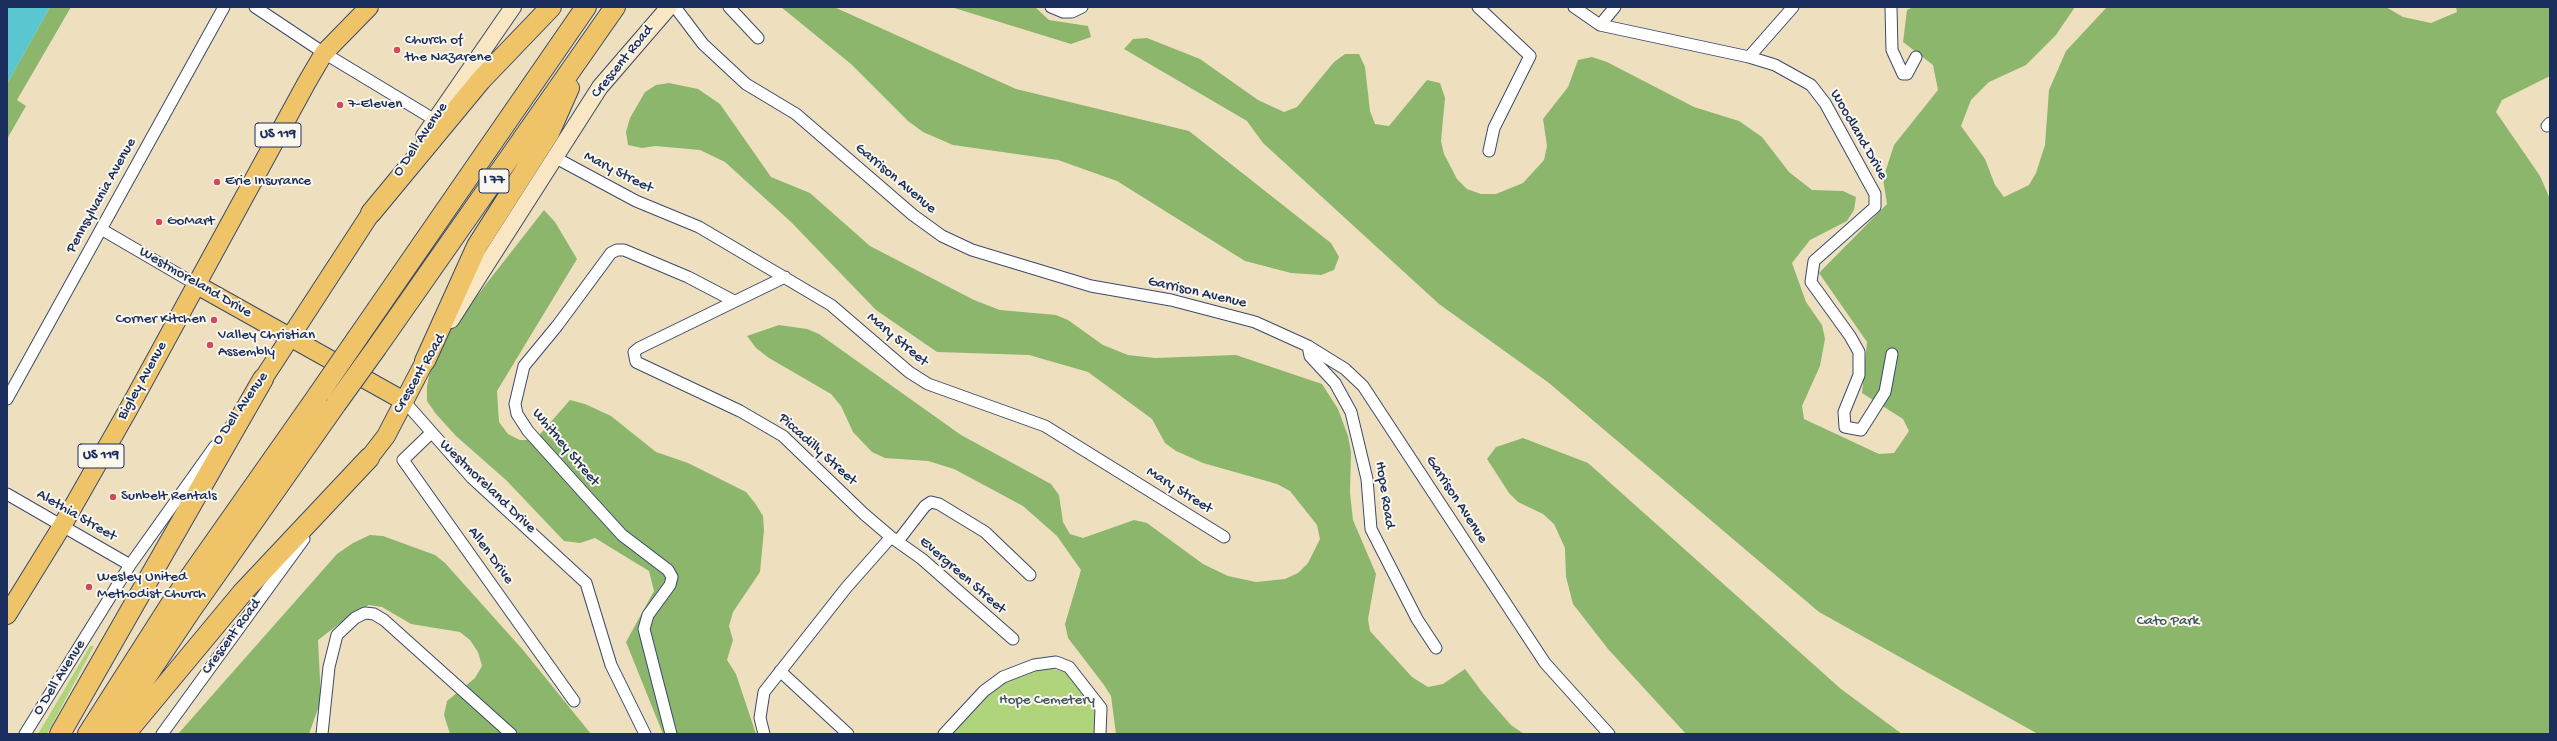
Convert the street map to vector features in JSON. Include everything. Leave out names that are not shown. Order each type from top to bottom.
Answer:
[{"type":"highway","points":[[371,213],[481,80],[551,7]]},
{"type":"highway","name":"I 77","points":[[88,734],[171,604],[318,395],[586,7]]},
{"type":"highway","name":"I 77","points":[[108,734],[191,610],[612,10]]},
{"type":"highway","points":[[425,361],[477,246],[549,133],[590,42]]},
{"type":"highway","points":[[60,734],[263,379]]},
{"type":"highway","points":[[125,734],[243,592],[369,458]]},
{"type":"main road","name":"Bigley Avenue","points":[[7,615],[62,526],[197,285],[324,53],[369,7]]},
{"type":"main road","name":"O Dell Avenue","points":[[263,379],[371,213]]},
{"type":"main road","name":"Westmoreland Drive","points":[[197,285],[404,401]]},
{"type":"main road","name":"Crescent Road","points":[[369,458],[386,436],[425,361]]},
{"type":"street","name":"Pennsylvania Avenue","points":[[7,399],[224,7]]},
{"type":"street","points":[[255,7],[324,53],[435,120]]},
{"type":"street","name":"O Dell Avenue","points":[[371,213],[513,7]]},
{"type":"street","name":"Crescent Road","points":[[425,361],[556,158],[600,86],[669,7]]},
{"type":"street","name":"Garrison Avenue","points":[[675,7],[703,44],[746,84],[796,114],[913,215],[942,236],[972,250],[1091,286],[1172,300],[1255,322],[1308,346],[1345,369],[1363,386],[1545,663],[1609,734]]},
{"type":"street","points":[[729,7],[758,38]]},
{"type":"street","points":[[1051,7],[1062,12],[1072,12],[1082,7]]},
{"type":"street","points":[[1478,7],[1530,56],[1494,128],[1489,151]]},
{"type":"street","name":"Woodland Drive","points":[[1574,7],[1600,25],[1749,57],[1775,65],[1811,85],[1825,103],[1875,194],[1875,206],[1814,261],[1811,282],[1850,336],[1859,352],[1859,375],[1844,412],[1845,427],[1861,430],[1866,423],[1885,392],[1892,354]]},
{"type":"street","points":[[1600,25],[1615,7]]},
{"type":"street","points":[[1749,57],[1793,7]]},
{"type":"street","points":[[1891,7],[1892,50],[1903,74],[1907,74],[1916,57]]},
{"type":"street","name":"Mary Street","points":[[556,158],[636,201],[699,227],[785,277],[831,305],[915,376],[928,384],[1044,426],[1224,537]]},
{"type":"street","name":"Westmoreland Drive","points":[[101,229],[197,285]]},
{"type":"street","name":"Whitney Street","points":[[671,734],[644,629],[648,615],[670,585],[672,577],[668,570],[622,535],[528,431],[517,414],[515,397],[524,366],[530,357],[557,326],[611,253],[617,250],[624,250],[681,274],[734,301]]},
{"type":"street","name":"Piccadilly Street","points":[[785,277],[639,348],[634,352],[636,362],[740,410],[783,436],[894,539]]},
{"type":"street","name":"Hope Road","points":[[1308,346],[1310,356],[1336,383],[1351,412],[1367,478],[1371,529],[1417,619],[1436,648]]},
{"type":"street","name":"O Dell Avenue","points":[[25,734],[130,565],[263,379]]},
{"type":"street","name":"Westmoreland Drive","points":[[404,401],[472,478],[586,583],[611,665],[645,734]]},
{"type":"street","name":"Allen Drive","points":[[431,433],[403,460],[574,701]]},
{"type":"street","name":"Crescent Road","points":[[162,734],[277,575],[369,458]]},
{"type":"street","name":"Alethia Street","points":[[7,494],[130,565]]},
{"type":"street","points":[[764,734],[760,718],[761,701],[764,692],[846,588],[925,506],[932,502],[939,504],[985,532],[1030,575]]},
{"type":"street","name":"Evergreen Street","points":[[894,539],[922,559],[1013,639]]},
{"type":"street","points":[[322,734],[329,667],[337,635],[355,618],[365,613],[374,614],[384,620],[511,734]]},
{"type":"street","points":[[944,734],[984,691],[1003,677],[1034,665],[1056,662],[1069,667],[1101,708],[1100,734]]},
{"type":"street","points":[[780,672],[848,734]]},
{"type":"green space","points":[[50,7],[71,7],[17,100],[26,106],[7,139],[7,84]]},
{"type":"green space","points":[[781,7],[834,7],[1016,89],[1189,131],[1331,243],[1339,257],[1334,270],[1321,275],[1291,273],[1245,261],[1117,181],[1058,160],[953,145],[923,132],[908,121],[851,64]]},
{"type":"green space","points":[[951,7],[1035,7],[1049,20],[1088,26],[1091,37],[1071,44]]},
{"type":"green space","name":"Cato Park","points":[[1913,7],[2075,7],[2056,35],[2026,65],[1989,82],[1971,100],[1961,126],[1985,159],[1995,185],[2004,197],[2029,185],[2036,173],[2045,145],[2049,90],[2066,51],[2107,7],[2386,7],[2403,17],[2431,23],[2457,12],[2456,7],[2550,7],[2550,76],[2502,100],[2496,112],[2540,176],[2550,199],[2550,734],[2038,734],[1819,612],[1549,383],[1439,304],[1263,143],[1247,121],[1124,49],[1133,39],[1147,38],[1200,59],[1258,100],[1284,112],[1297,107],[1334,62],[1345,54],[1359,54],[1365,67],[1370,111],[1375,124],[1389,126],[1427,80],[1440,83],[1445,98],[1441,141],[1444,154],[1457,179],[1467,189],[1481,194],[1496,194],[1523,183],[1544,160],[1547,146],[1543,119],[1568,87],[1578,60],[1592,57],[1607,62],[1694,107],[1739,121],[1762,137],[1789,172],[1812,190],[1843,191],[1856,197],[1854,210],[1847,221],[1810,240],[1792,263],[1806,302],[1822,325],[1825,339],[1820,366],[1802,406],[1804,419],[1879,454],[1894,453],[1909,431],[1903,419],[1862,393],[1867,342],[1819,273],[1887,204],[1883,179],[1894,145],[1938,90],[1933,65],[1903,42],[1907,10]]},
{"type":"green space","points":[[669,83],[698,89],[720,104],[771,177],[810,193],[870,246],[974,300],[1000,310],[1056,315],[1068,320],[1103,345],[1128,355],[1155,358],[1236,355],[1322,384],[1338,409],[1348,436],[1351,452],[1350,493],[1353,520],[1376,574],[1368,619],[1370,631],[1412,677],[1428,687],[1443,684],[1465,669],[1482,692],[1511,725],[1524,734],[1116,734],[1111,696],[1068,638],[1065,624],[1081,570],[1057,536],[1023,506],[954,469],[928,461],[885,458],[872,452],[853,432],[841,406],[831,394],[769,358],[756,348],[747,336],[779,325],[807,329],[819,334],[961,435],[1051,484],[1059,495],[1063,522],[1070,534],[1083,538],[1134,520],[1147,523],[1203,564],[1228,576],[1256,582],[1285,579],[1298,573],[1308,563],[1320,539],[1317,525],[1290,491],[1277,484],[1203,463],[1176,451],[1165,443],[1152,419],[1088,372],[1029,355],[937,352],[876,310],[791,222],[725,162],[700,150],[655,146],[642,148],[628,145],[626,132],[630,118],[645,92],[656,85]]},
{"type":"green space","points":[[544,210],[555,222],[577,259],[497,391],[499,422],[508,434],[520,440],[535,440],[570,400],[585,404],[611,416],[656,452],[688,463],[746,492],[763,516],[764,530],[760,572],[733,612],[729,626],[733,640],[727,660],[736,674],[756,734],[663,734],[626,642],[654,591],[649,571],[595,538],[580,543],[564,541],[506,480],[456,436],[436,414],[427,401],[427,386],[433,357],[440,343]]},
{"type":"green space","points":[[1523,438],[1588,463],[1841,689],[1902,734],[1686,734],[1608,649],[1573,604],[1566,577],[1565,548],[1554,524],[1543,514],[1518,502],[1509,493],[1487,459],[1496,447]]},
{"type":"green space","points":[[370,535],[383,536],[435,555],[445,563],[523,650],[591,734],[450,734],[444,715],[447,701],[475,678],[482,666],[478,652],[470,640],[460,632],[411,624],[382,607],[369,605],[356,611],[318,640],[321,700],[309,734],[178,734],[337,554],[353,543]]},
{"type":"green space","points":[[90,646],[94,646],[47,734],[38,734]]},
{"type":"green space","name":"Hope Cemetery","points":[[1044,667],[1070,673],[1097,709],[1096,734],[949,734],[1004,680]]},
{"type":"water","points":[[7,7],[50,7],[7,84]]},
{"type":"place","name":"Church of the Nazarene","points":[[397,50]]},
{"type":"place","name":"7-Eleven","points":[[340,105]]},
{"type":"place","name":"Erie Insurance","points":[[217,182]]},
{"type":"place","name":"GoMart","points":[[159,222]]},
{"type":"place","name":"Corner Kitchen","points":[[214,320]]},
{"type":"place","name":"Valley Christian Assembly","points":[[210,345]]},
{"type":"place","name":"Sunbelt Rentals","points":[[113,497]]},
{"type":"place","name":"Wesley United Methodist Church","points":[[89,587]]}]
